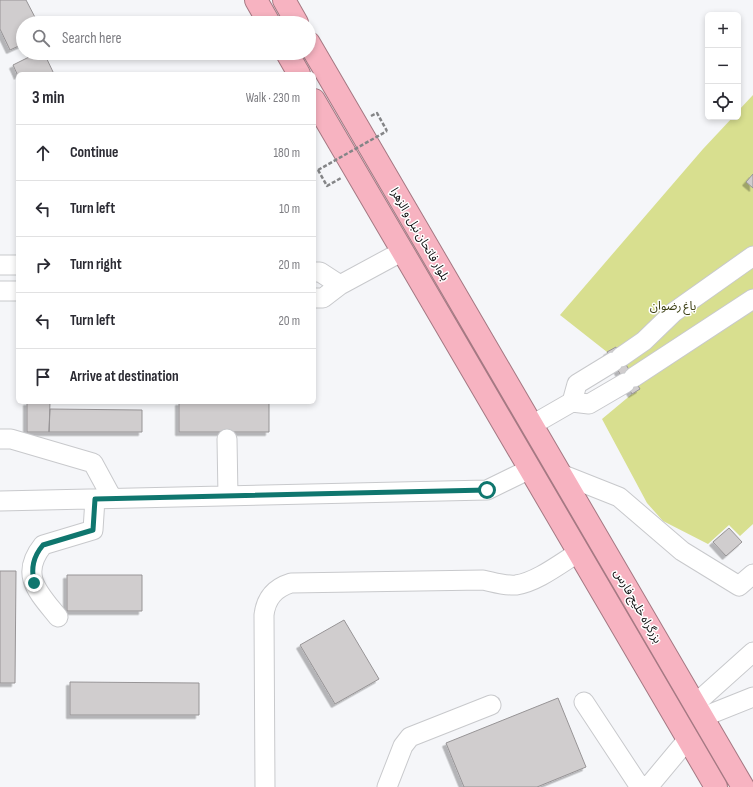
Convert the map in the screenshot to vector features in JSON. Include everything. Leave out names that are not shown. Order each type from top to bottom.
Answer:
[{"type":"highway","points":[[256,0],[265,16]]},
{"type":"highway","points":[[284,0],[293,16]]},
{"type":"highway","name":"بلوار فاتحان نبل و الزهرا","points":[[316,55],[532,425]]},
{"type":"highway","points":[[291,60],[298,72]]},
{"type":"highway","name":"بلوار فاتحان نبل و الزهرا","points":[[316,103],[512,437]]},
{"type":"highway","points":[[382,217],[403,205]]},
{"type":"highway","points":[[512,437],[532,425]]},
{"type":"highway","name":"بزرگراه خلیج فارس","points":[[532,425],[744,787]]},
{"type":"highway","name":"بزرگراه خلیج فارس","points":[[512,437],[716,787]]},
{"type":"lane","points":[[316,298],[323,298],[340,285],[403,252]]},
{"type":"lane","points":[[572,402],[577,384],[617,360],[644,341],[674,312],[753,256]]},
{"type":"lane","points":[[0,265],[16,265]]},
{"type":"lane","points":[[316,272],[320,272],[340,285]]},
{"type":"lane","points":[[0,291],[16,291]]},
{"type":"lane","points":[[532,425],[572,402],[589,404],[629,380],[753,299]]},
{"type":"lane","points":[[0,439],[11,439],[94,463],[103,498],[93,530],[43,545],[34,559],[32,575],[37,591],[58,617]]},
{"type":"lane","points":[[227,439],[228,496]]},
{"type":"lane","points":[[0,501],[487,490],[530,468]]},
{"type":"lane","points":[[561,474],[619,497],[682,551],[739,586],[753,574]]},
{"type":"lane","points":[[265,787],[264,615],[267,601],[277,590],[291,583],[483,580],[500,584],[516,585],[532,580],[579,552]]},
{"type":"lane","points":[[699,711],[753,652]]},
{"type":"lane","points":[[699,711],[753,697]]},
{"type":"lane","points":[[584,702],[640,787]]},
{"type":"lane","points":[[387,787],[403,746],[410,737],[491,705]]},
{"type":"lane","points":[[648,787],[688,739]]},
{"type":"lane","points":[[750,787],[753,782]]},
{"type":"path","points":[[327,186],[318,170],[387,131],[377,113]]},
{"type":"green space","name":"باغ رضوان","points":[[753,95],[753,524],[740,536],[729,525],[708,544],[663,521],[647,503],[602,419],[632,394],[607,352],[560,315],[703,149],[730,120],[741,120],[741,108]]},
{"type":"building","points":[[0,0],[26,0],[34,16],[16,16],[16,47],[10,50],[0,29]]},
{"type":"building","points":[[23,60],[47,60],[53,72],[16,72],[13,65]]},
{"type":"building","points":[[753,174],[753,188],[746,182]]},
{"type":"building","points":[[616,347],[640,389],[632,394],[607,352]]},
{"type":"building","points":[[27,404],[50,404],[49,432],[27,432]]},
{"type":"building","points":[[179,404],[269,404],[269,432],[179,432]]},
{"type":"building","points":[[50,409],[142,410],[142,432],[49,432]]},
{"type":"building","points":[[729,528],[742,542],[726,556],[713,542]]},
{"type":"building","points":[[0,571],[16,571],[15,683],[0,683]]},
{"type":"building","points":[[67,575],[142,575],[142,611],[67,611]]},
{"type":"building","points":[[344,620],[379,679],[335,704],[300,645]]},
{"type":"building","points":[[70,682],[199,683],[199,715],[70,715]]},
{"type":"building","points":[[558,698],[586,767],[537,787],[464,787],[446,743]]},
{"type":"route","points":[[34,583],[32,568],[34,559],[43,545],[93,530],[95,499],[487,490]]}]
